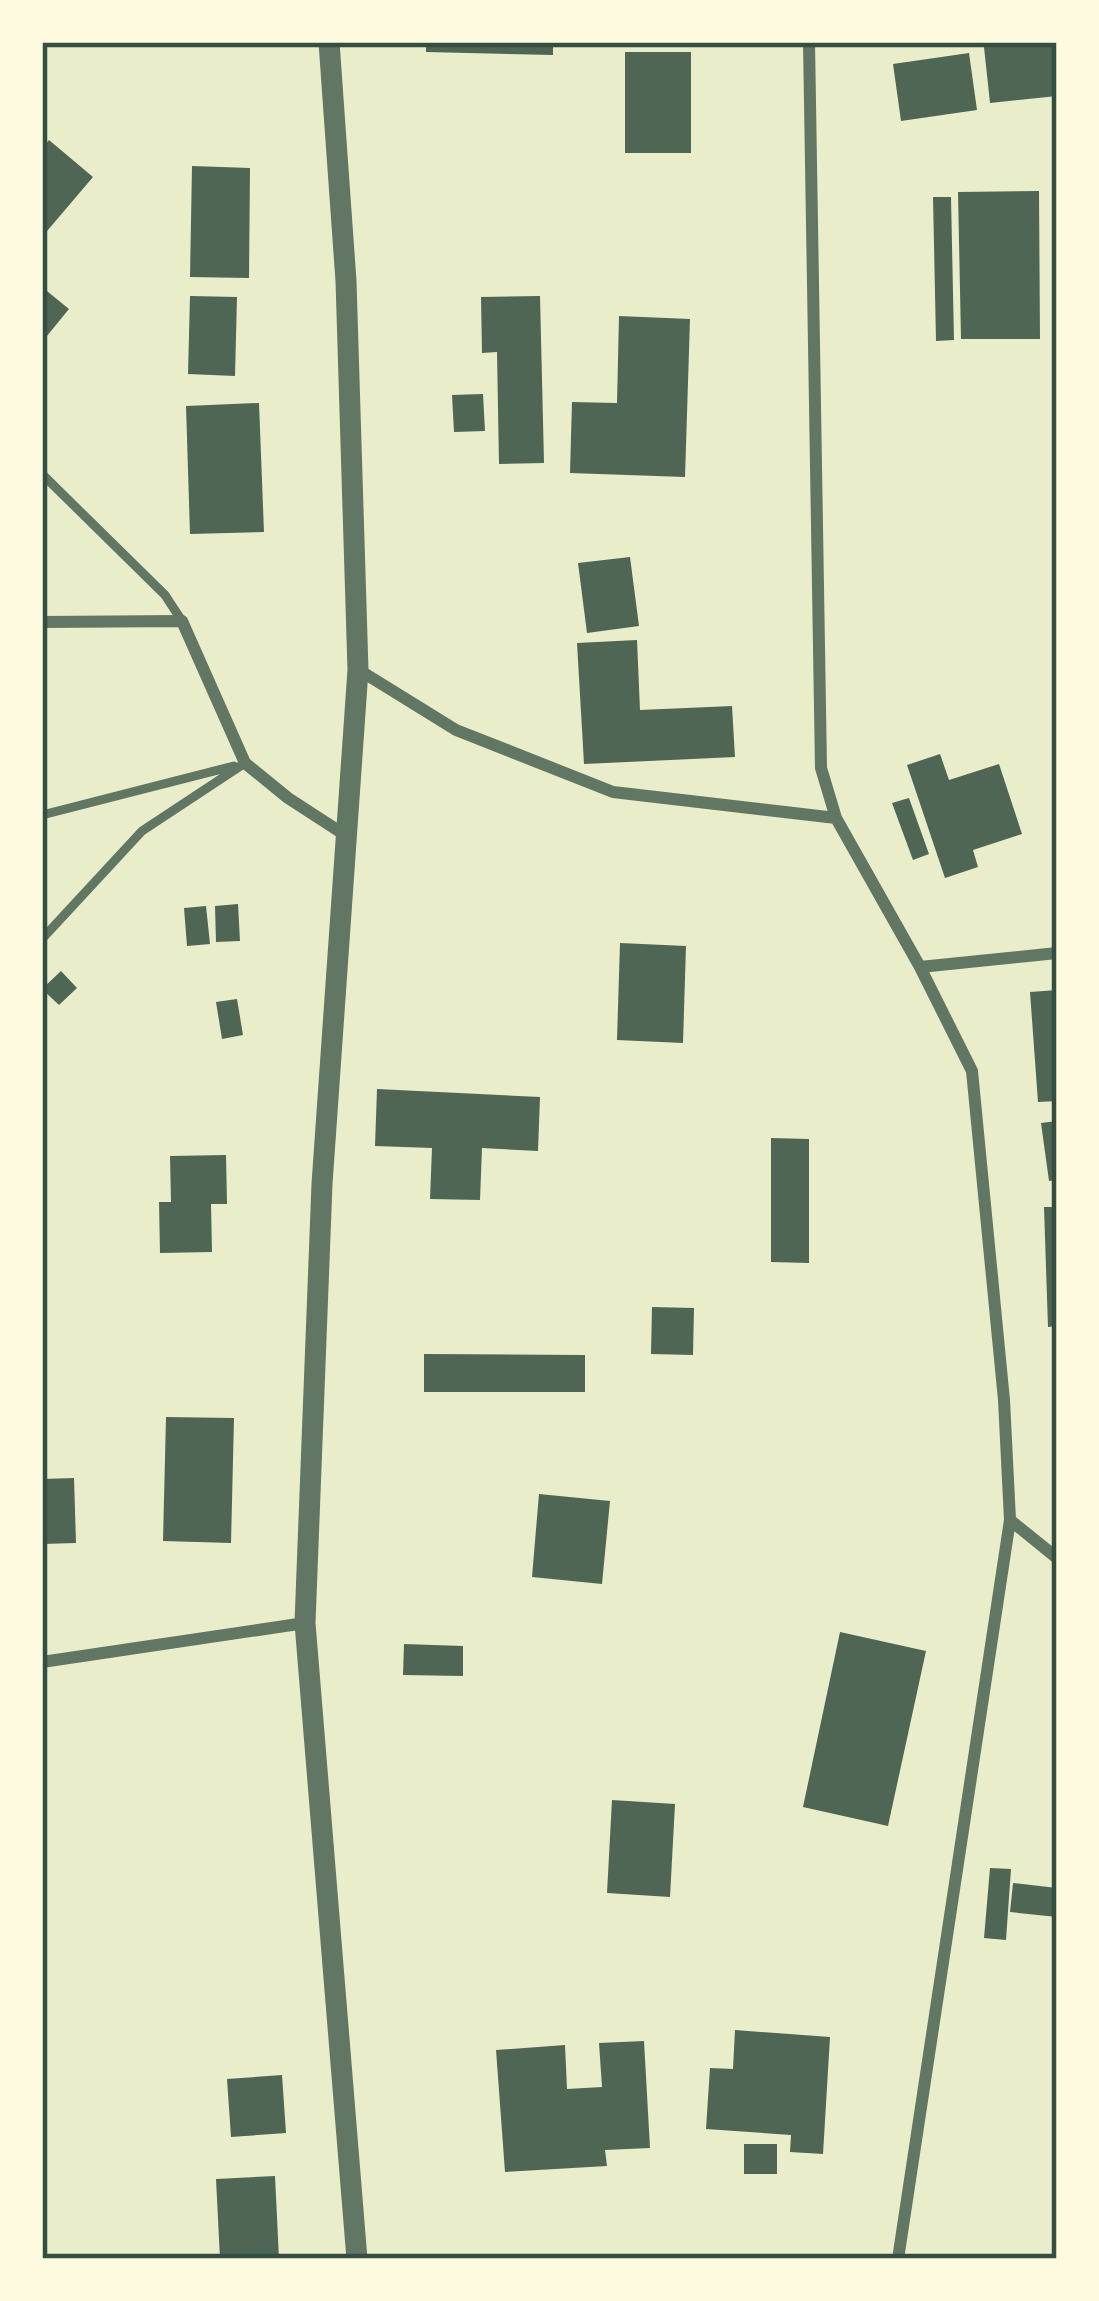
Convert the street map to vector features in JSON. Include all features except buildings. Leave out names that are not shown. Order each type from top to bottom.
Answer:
[{"type":"street","points":[[329,42],[346,281],[358,670],[322,1184],[305,1623],[357,2259]]},
{"type":"street","points":[[809,42],[821,769],[836,818],[972,1070],[1004,1400],[1010,1520],[898,2259]]},
{"type":"street","points":[[42,622],[182,621],[245,763],[346,835]]},
{"type":"street","points":[[358,670],[456,730],[614,791],[836,818]]},
{"type":"street","points":[[920,967],[1057,953]]},
{"type":"street","points":[[1010,1520],[1057,1558]]},
{"type":"street","points":[[42,1662],[305,1623]]},
{"type":"lane","points":[[42,474],[165,595],[182,621]]},
{"type":"lane","points":[[42,815],[245,763]]},
{"type":"lane","points":[[42,939],[142,831],[245,763]]}]
